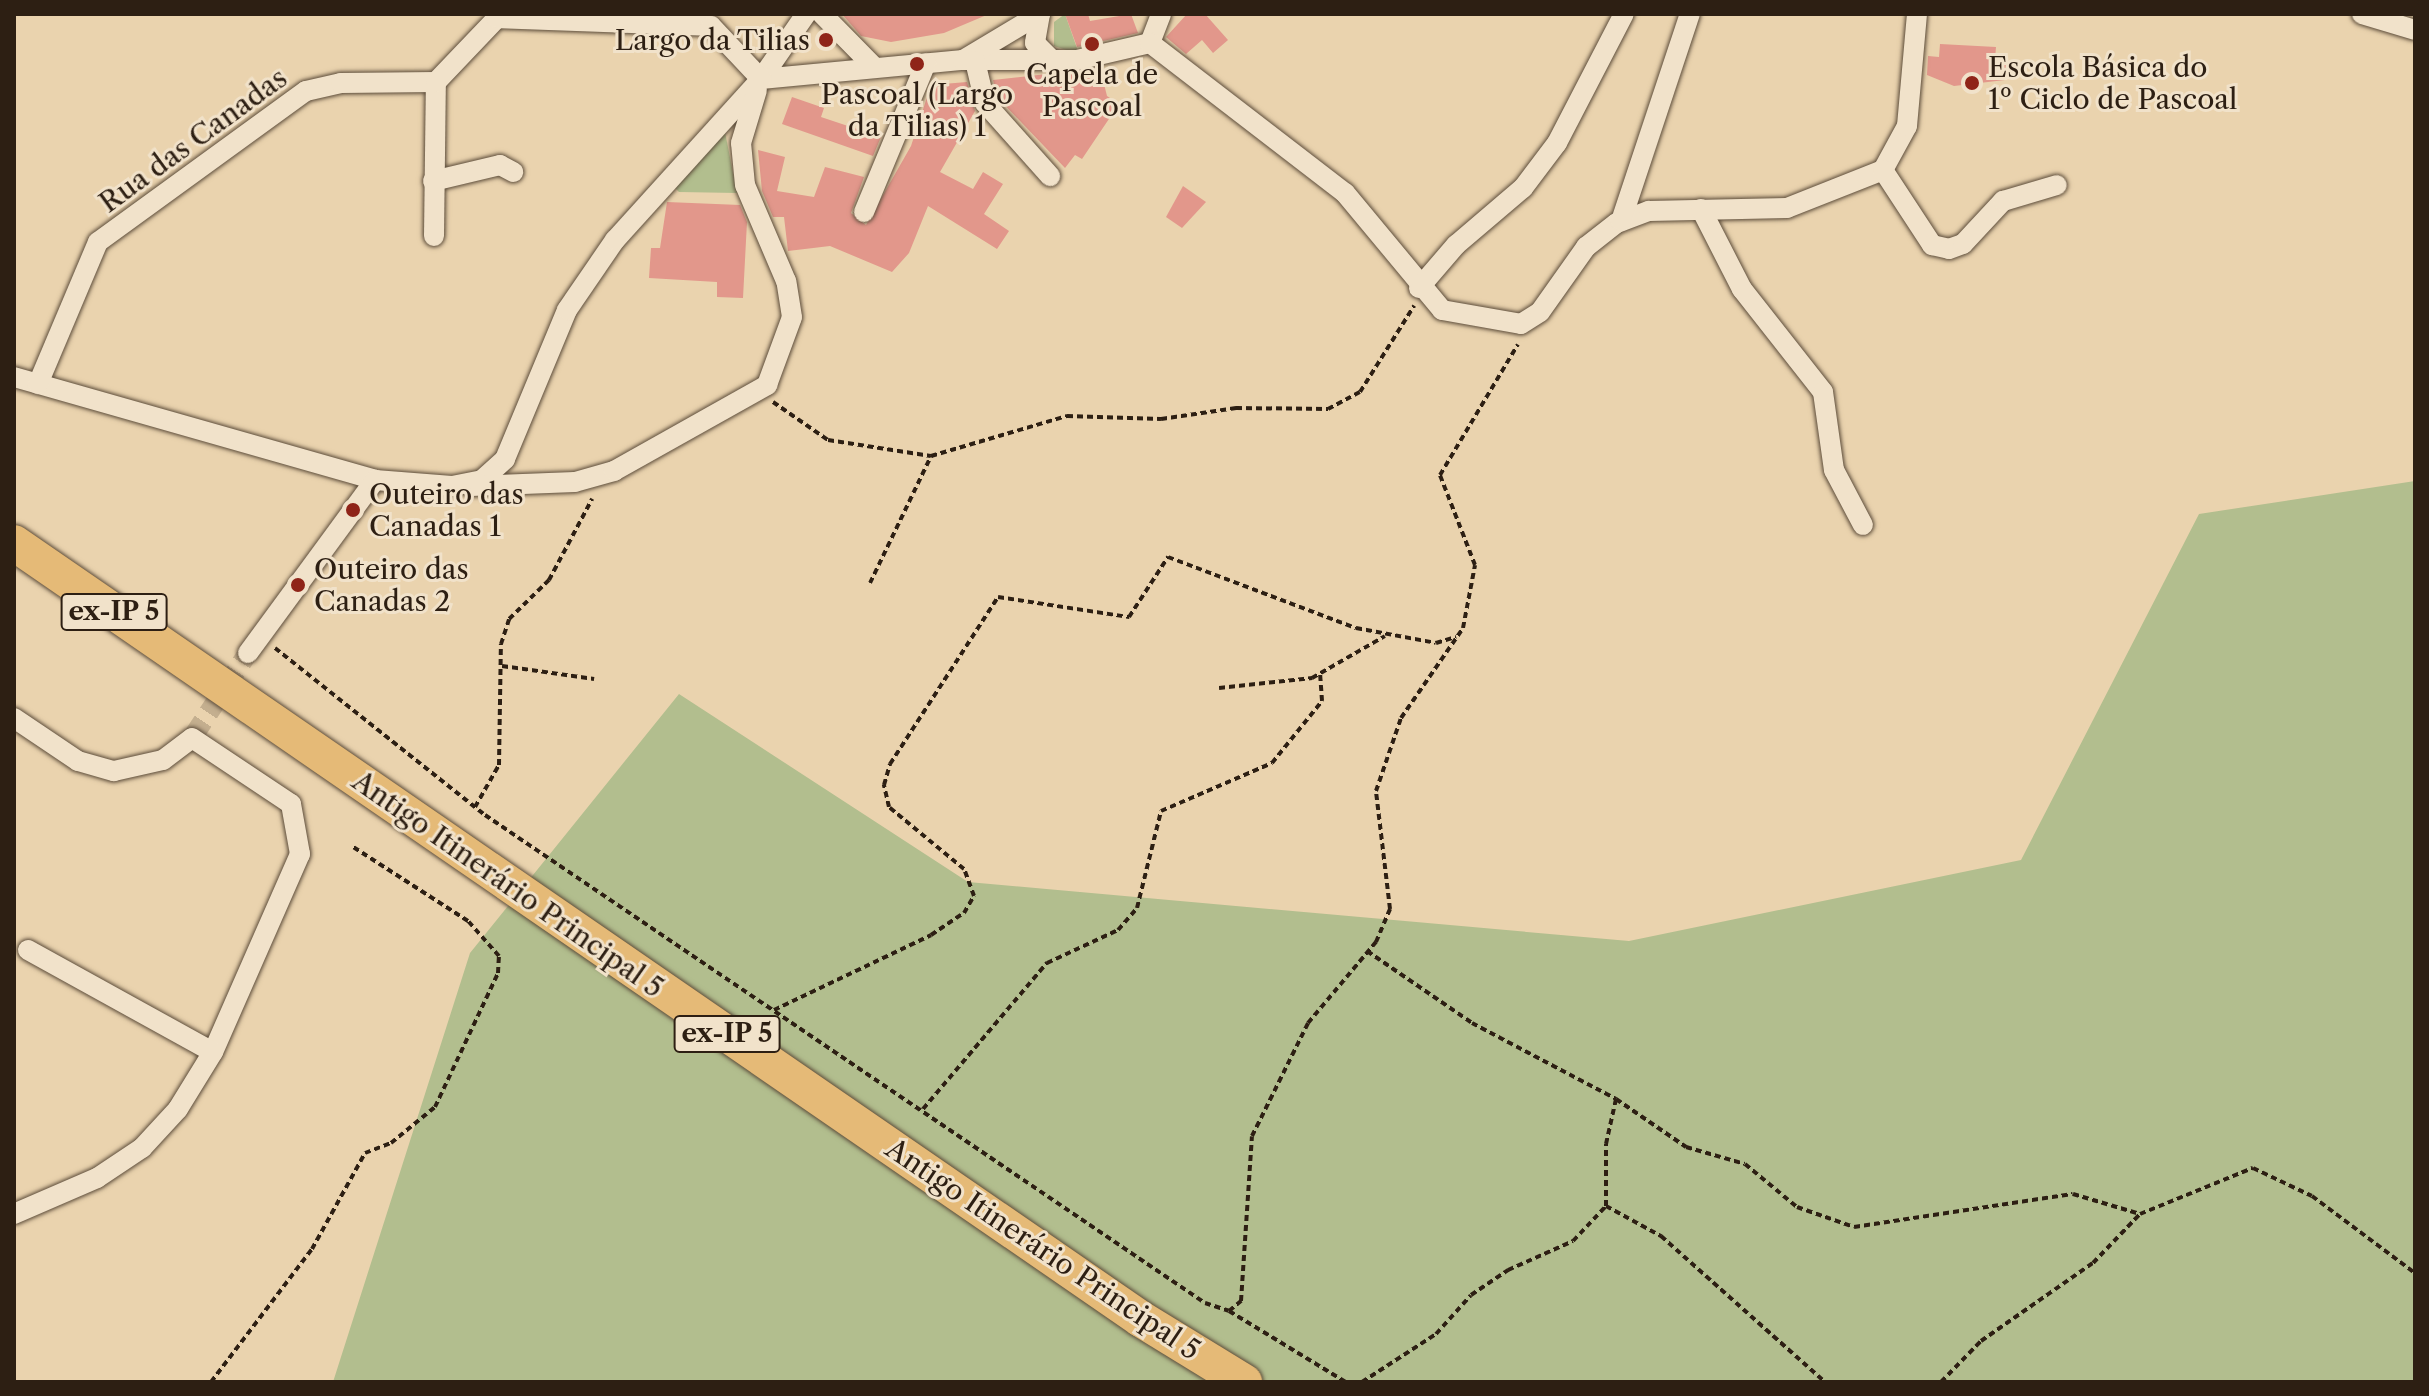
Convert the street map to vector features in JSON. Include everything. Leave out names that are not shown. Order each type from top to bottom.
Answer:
[{"type":"highway","name":"Antigo Itinerário Principal 5","points":[[14,543],[1115,1301],[1244,1382]]},
{"type":"street","points":[[452,486],[482,480],[505,459],[567,310],[615,240],[761,79],[806,14]]},
{"type":"street","points":[[822,14],[874,67]]},
{"type":"street","points":[[1040,14],[1035,43],[1052,60]]},
{"type":"street","points":[[969,60],[1040,14]]},
{"type":"street","points":[[1150,43],[1161,14]]},
{"type":"street","points":[[1419,288],[1456,245],[1523,188],[1557,143],[1624,14]]},
{"type":"street","points":[[1621,221],[1690,14]]},
{"type":"street","points":[[761,79],[969,60],[1052,60],[1150,43],[1345,193],[1419,288],[1442,310],[1480,321],[1521,324],[1540,312],[1586,247],[1621,221],[1649,211],[1787,208],[1883,170],[1907,126],[1917,14]]},
{"type":"street","points":[[2362,14],[2415,30]]},
{"type":"street","points":[[434,236],[436,82],[497,18],[711,26],[761,79]]},
{"type":"street","points":[[969,60],[985,103],[1050,176]]},
{"type":"street","points":[[864,212],[926,63]]},
{"type":"street","points":[[14,377],[375,480],[452,486],[525,486],[602,474],[698,429],[767,385],[792,317],[786,281],[745,185],[741,143],[761,79]]},
{"type":"street","name":"Rua das Canadas","points":[[38,384],[98,242],[306,91],[341,83],[436,82]]},
{"type":"street","points":[[433,181],[500,165],[513,172]]},
{"type":"street","points":[[1883,170],[1932,245],[1949,249],[1963,244],[2003,201],[2057,185]]},
{"type":"street","points":[[1701,209],[1742,289],[1823,392],[1834,470],[1863,525]]},
{"type":"street","points":[[254,646],[375,480]]},
{"type":"street","points":[[14,718],[78,761],[114,771],[163,760],[192,738],[291,804],[300,854],[213,1052],[178,1109],[142,1148],[45,1206],[14,1214]]},
{"type":"street","points":[[28,950],[213,1052]]},
{"type":"path","points":[[767,385],[788,419],[828,440],[931,456],[1067,416],[1161,419],[1345,404],[1412,312],[1419,288]]},
{"type":"path","points":[[1229,1311],[1241,1301],[1252,1136],[1308,1023],[1367,951],[1390,909],[1376,791],[1401,718],[1458,636],[1475,565],[1440,475],[1540,312]]},
{"type":"path","points":[[870,583],[931,456]]},
{"type":"path","points":[[475,807],[499,765],[502,666],[509,619],[567,554],[602,474]]},
{"type":"path","points":[[774,1010],[931,935],[964,913],[974,896],[964,869],[889,807],[884,785],[890,764],[998,597],[1129,617],[1168,557],[1387,635],[1436,643],[1458,636]]},
{"type":"path","points":[[1219,688],[1262,688],[1320,673],[1387,635]]},
{"type":"path","points":[[254,646],[475,807],[1205,1303],[1229,1311],[1346,1382]]},
{"type":"path","points":[[502,666],[594,679]]},
{"type":"path","points":[[923,1109],[1047,963],[1118,930],[1137,908],[1161,811],[1272,763],[1322,701],[1320,673]]},
{"type":"path","points":[[211,1382],[312,1249],[365,1153],[391,1143],[435,1107],[498,973],[499,956],[468,921],[353,847]]},
{"type":"path","points":[[1367,951],[1472,1023],[1616,1099],[1686,1147],[1745,1164],[1797,1207],[1854,1227],[2073,1194],[2140,1214]]},
{"type":"path","points":[[1362,1382],[1436,1334],[1483,1286],[1573,1241],[1606,1206],[1606,1144],[1616,1099]]},
{"type":"path","points":[[1941,1382],[1981,1341],[2093,1263],[2140,1214],[2253,1168],[2312,1196],[2415,1273]]},
{"type":"path","points":[[1606,1206],[1661,1236],[1825,1382]]},
{"type":"green space","points":[[1065,14],[1079,54],[1054,46],[1054,22]]},
{"type":"green space","points":[[725,132],[737,193],[679,192],[675,188]]},
{"type":"green space","points":[[2415,481],[2415,1382],[333,1382],[470,953],[679,694],[968,882],[1629,941],[2021,860],[2199,514]]},
{"type":"building","points":[[842,14],[989,14],[944,33],[891,42],[861,36]]},
{"type":"building","name":"Capela de Pascoal","points":[[1065,14],[1088,14],[1090,21],[1131,14],[1138,33],[1077,47]]},
{"type":"building","points":[[1187,14],[1205,14],[1228,40],[1213,53],[1202,40],[1186,54],[1166,37]]},
{"type":"building","points":[[1940,44],[1996,47],[1995,59],[2006,60],[2005,80],[1954,86],[1927,75],[1928,56],[1939,57]]},
{"type":"building","points":[[1100,68],[1107,96],[1119,104],[1082,159],[1075,155],[1065,168],[997,97],[993,80]]},
{"type":"building","points":[[967,82],[975,111],[940,172],[973,189],[983,172],[1003,184],[984,214],[1009,231],[997,249],[928,206],[909,253],[892,272],[830,246],[788,251],[784,217],[773,217],[762,191],[758,150],[785,157],[777,191],[814,197],[825,167],[864,177],[851,213],[866,225],[911,146],[931,85]]},
{"type":"building","points":[[792,97],[824,108],[821,117],[881,137],[873,156],[782,124]]},
{"type":"building","points":[[1183,186],[1206,202],[1182,228],[1166,217]]},
{"type":"building","points":[[667,202],[740,205],[747,222],[743,298],[717,297],[717,282],[649,278],[651,248],[660,248]]},
{"type":"tunnel","points":[[192,738],[248,653]]},
{"type":"place","name":"Largo da Tilias","points":[[826,40]]},
{"type":"place","name":"Capela de Pascoal","points":[[1092,44]]},
{"type":"place","name":"Pascoal (Largo da Tilias) 1","points":[[917,64]]},
{"type":"place","name":"Escola Básica do 1º Ciclo de Pascoal","points":[[1972,83]]},
{"type":"place","name":"Outeiro das Canadas 1","points":[[353,510]]},
{"type":"place","name":"Outeiro das Canadas 2","points":[[298,585]]}]
